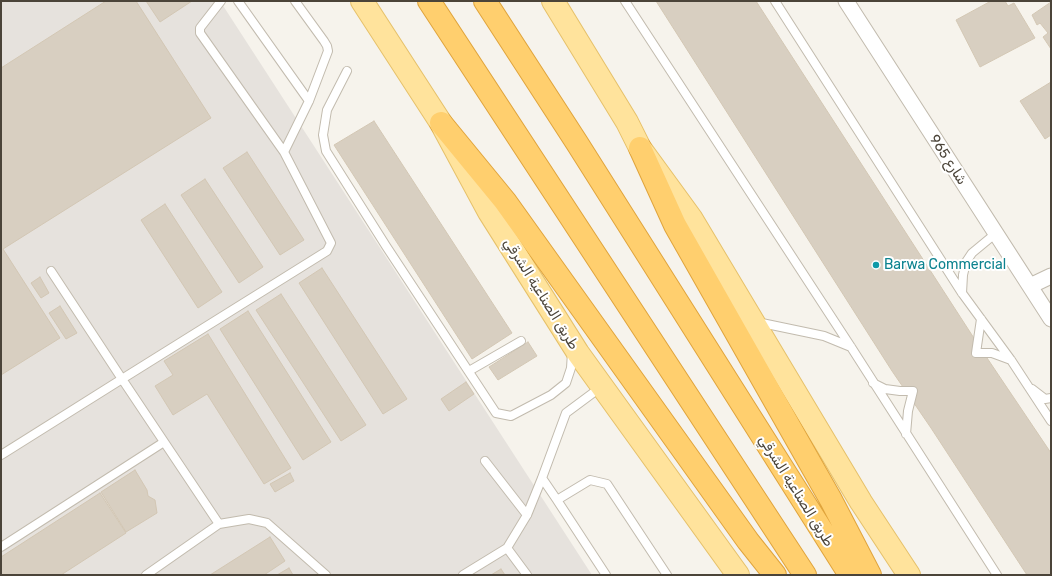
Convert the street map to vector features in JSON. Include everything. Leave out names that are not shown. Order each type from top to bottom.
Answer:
[{"type":"highway","points":[[429,1],[806,575]]},
{"type":"highway","name":"طريق الصناعية الشرقي","points":[[485,1],[577,142],[850,575]]},
{"type":"highway","points":[[441,123],[505,201],[748,541],[775,575]]},
{"type":"highway","points":[[640,148],[675,225],[831,500],[870,575]]},
{"type":"main road","name":"طريق الصناعية الشرقي","points":[[362,1],[441,123],[489,212],[572,344],[738,575]]},
{"type":"main road","points":[[553,1],[627,122],[640,148],[691,218],[861,502],[909,575]]},
{"type":"street","name":"شارع 965","points":[[846,1],[1051,319]]},
{"type":"street","points":[[1030,286],[1051,276]]},
{"type":"lane","points":[[1,455],[327,251],[332,243],[284,152],[200,33],[200,28],[221,1]]},
{"type":"lane","points":[[238,1],[309,101]]},
{"type":"lane","points":[[284,152],[309,101],[328,51],[327,46],[295,1]]},
{"type":"lane","points":[[625,1],[851,347],[997,575]]},
{"type":"lane","points":[[775,1],[962,293],[1011,360],[1051,422]]},
{"type":"lane","points":[[347,71],[327,110],[323,135],[326,151],[386,246],[496,413],[511,416],[551,395],[566,383],[571,368],[572,344]]},
{"type":"lane","points":[[962,293],[966,262],[972,253],[995,234]]},
{"type":"lane","points":[[51,272],[219,524]]},
{"type":"lane","points":[[981,319],[976,353],[992,354],[1011,360]]},
{"type":"lane","points":[[752,320],[824,336],[851,347]]},
{"type":"lane","points":[[469,371],[521,341]]},
{"type":"lane","points":[[873,383],[885,389],[900,392],[913,391],[908,411],[906,434]]},
{"type":"lane","points":[[1026,383],[1045,399],[1051,398]]},
{"type":"lane","points":[[463,575],[507,548],[527,515],[566,413],[602,386]]},
{"type":"lane","points":[[1,547],[164,442]]},
{"type":"lane","points":[[485,461],[527,515]]},
{"type":"lane","points":[[542,478],[606,575]]},
{"type":"lane","points":[[557,500],[590,480],[607,484],[667,575]]},
{"type":"lane","points":[[146,575],[219,524],[249,519],[267,523],[326,575]]},
{"type":"lane","points":[[507,548],[527,575]]},
{"type":"shaded area","points":[[1,1],[220,1],[592,575],[1,575]]},
{"type":"building","points":[[106,1],[136,1],[211,118],[3,249],[60,338],[1,375],[1,68]]},
{"type":"building","points":[[146,1],[192,1],[160,22]]},
{"type":"building","name":"Barwa Commercial","points":[[656,1],[756,1],[981,349],[1051,453],[1051,575],[1027,575],[892,371]]},
{"type":"building","points":[[991,1],[1005,1],[1008,6],[1014,3],[1035,38],[980,67],[956,20]]},
{"type":"building","points":[[1051,2],[1051,49],[1043,37],[1048,33],[1040,23],[1037,25],[1032,15]]},
{"type":"building","points":[[1051,82],[1051,135],[1045,139],[1020,101]]},
{"type":"building","points":[[374,121],[512,333],[472,359],[334,145]]},
{"type":"building","points":[[247,152],[304,240],[280,255],[223,168]]},
{"type":"building","points":[[205,179],[263,267],[239,283],[181,195]]},
{"type":"building","points":[[165,204],[222,292],[198,308],[141,220]]},
{"type":"building","points":[[322,268],[407,399],[383,414],[299,283]]},
{"type":"building","points":[[40,277],[49,293],[41,298],[31,283]]},
{"type":"building","points":[[281,294],[366,425],[341,441],[256,310]]},
{"type":"building","points":[[60,306],[77,333],[66,339],[49,313]]},
{"type":"building","points":[[248,311],[331,442],[303,460],[220,329]]},
{"type":"building","points":[[208,334],[291,468],[264,484],[207,394],[173,415],[155,386],[173,375],[164,361]]},
{"type":"building","points":[[528,342],[537,356],[498,380],[489,367]]},
{"type":"building","points":[[466,382],[474,394],[449,411],[441,399]]},
{"type":"building","points":[[135,470],[147,490],[148,496],[155,500],[157,513],[126,532],[101,492]]},
{"type":"building","points":[[290,473],[294,481],[275,492],[270,484]]},
{"type":"building","points":[[100,493],[126,533],[61,575],[1,575],[1,557]]},
{"type":"building","points":[[270,537],[285,561],[264,575],[210,575]]},
{"type":"building","points":[[289,568],[293,575],[277,575]]},
{"type":"building","points":[[501,569],[505,575],[491,575]]},
{"type":"place","name":"Barwa Commercial","points":[[876,265]]}]
